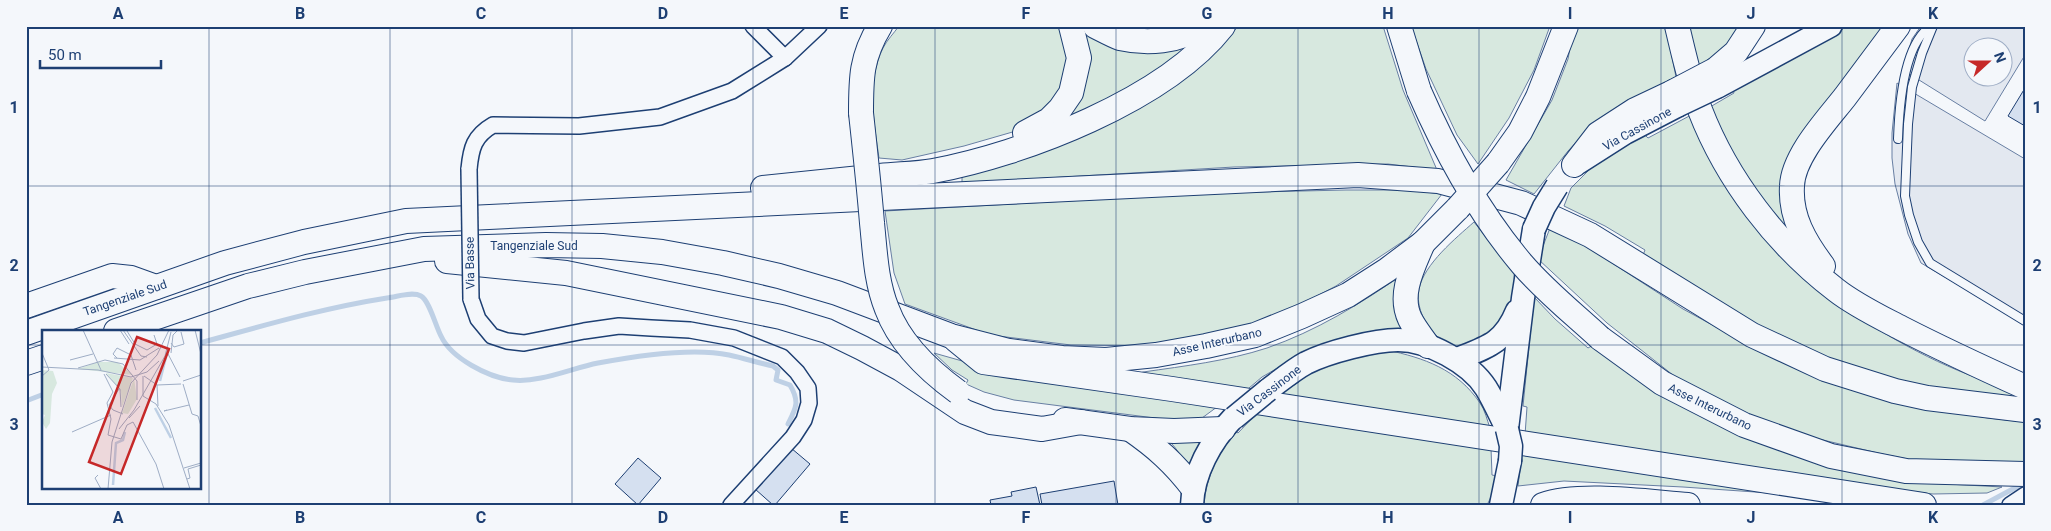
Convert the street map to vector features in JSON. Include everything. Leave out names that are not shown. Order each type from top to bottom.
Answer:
[{"type":"highway","points":[[880,26],[871,41],[864,60],[861,81],[862,113],[877,276],[887,310],[902,337],[921,362],[958,392],[985,405],[1013,412],[1130,429],[1174,431],[1228,423]]},
{"type":"highway","points":[[887,176],[928,161],[1002,142],[1028,132],[1048,120],[1060,109],[1071,93],[1076,77],[1079,58],[1071,26]]},
{"type":"highway","points":[[1095,26],[1119,37],[1147,41],[1169,40],[1195,31],[1202,26]]},
{"type":"highway","points":[[548,213],[661,195],[750,190],[931,171],[965,164],[1062,131],[1108,112],[1177,69],[1209,45],[1223,26]]},
{"type":"highway","name":"Asse Interurbano","points":[[1399,26],[1419,91],[1441,140],[1468,188],[1494,227],[1523,265],[1600,338],[1670,388],[1744,425],[1831,456],[1906,471],[2023,481]]},
{"type":"highway","name":"Asse Interurbano","points":[[951,336],[1009,351],[1062,358],[1106,360],[1156,355],[1255,335],[1348,295],[1387,270],[1423,243],[1458,208],[1498,163],[1520,132],[1538,98],[1566,26]]},
{"type":"highway","points":[[1677,26],[1693,90],[1708,129],[1761,216],[1792,250],[1837,291],[1882,318],[1952,354],[2025,387]]},
{"type":"highway","points":[[1574,165],[1598,134],[1636,110],[1676,99],[1716,78],[1753,26]]},
{"type":"highway","points":[[1882,318],[1826,270],[1809,247],[1797,225],[1792,185],[1796,168],[1810,143],[1898,26]]},
{"type":"highway","points":[[548,213],[1358,175],[1438,181],[1521,202],[1590,235],[1752,335],[1825,369],[1895,391],[1927,398],[2025,410]]},
{"type":"highway","name":"Tangenziale Sud","points":[[26,333],[225,263],[304,242],[406,221],[548,213]]},
{"type":"highway","points":[[1423,243],[1406,288],[1406,306],[1410,320],[1428,346]]},
{"type":"highway","name":"Tangenziale Sud","points":[[119,330],[248,286],[305,272],[424,249],[546,245],[602,246],[722,262],[818,287],[951,336]]},
{"type":"highway","points":[[424,249],[446,260],[566,273],[782,317],[827,331],[862,348],[901,370],[965,412],[991,422],[1042,429],[1081,422]]},
{"type":"highway","points":[[26,306],[112,276],[132,278],[156,287]]},
{"type":"highway","points":[[951,336],[983,362],[1181,390],[1924,505]]},
{"type":"highway","points":[[26,363],[42,358]]},
{"type":"highway","points":[[1130,429],[1154,445],[1177,466],[1193,497]]},
{"type":"highway","points":[[1543,505],[1564,500],[1582,499],[1688,505]]},
{"type":"main road","points":[[1716,78],[1831,26]]},
{"type":"main road","name":"Via Cassinone","points":[[1507,429],[1523,298],[1534,228],[1557,186],[1574,165]]},
{"type":"main road","name":"Via Cassinone","points":[[1457,359],[1479,351],[1499,340],[1510,328],[1523,298]]},
{"type":"main road","name":"Via Cassinone","points":[[1193,497],[1206,456],[1228,423],[1268,390],[1306,363],[1368,344],[1399,340],[1428,346],[1457,359],[1486,387],[1507,429],[1511,446],[1510,461],[1501,505]]},
{"type":"street","points":[[753,26],[785,58]]},
{"type":"street","name":"Via Basse","points":[[731,505],[793,437],[804,420],[809,403],[808,388],[797,372],[782,357],[734,338],[690,330],[620,326],[524,343],[507,341],[492,336],[478,319],[471,299],[469,170],[474,143],[481,132],[493,125],[579,126],[660,117],[732,91],[785,58],[819,26]]},
{"type":"street","points":[[2010,505],[2023,481]]},
{"type":"lane","points":[[1898,139],[1900,99],[1906,75],[1922,32],[1932,26]]},
{"type":"lane","points":[[1932,26],[1917,70],[1910,106],[1906,196],[1909,216],[1918,242],[1930,263],[2025,320]]},
{"type":"lane","points":[[113,293],[156,287]]},
{"type":"shaded area","points":[[899,26],[1062,26],[1072,55],[1056,107],[1023,129],[964,146],[902,160],[879,158],[873,103],[874,75],[883,48]]},
{"type":"shaded area","points":[[1238,26],[1383,26],[1403,90],[1437,170],[1388,164],[1234,167],[962,183],[962,171],[1174,85],[1230,36]]},
{"type":"shaded area","points":[[1411,26],[1550,26],[1534,70],[1509,118],[1478,164],[1457,135],[1426,69]]},
{"type":"shaded area","points":[[1574,26],[1666,26],[1676,77],[1650,90],[1647,95],[1592,125],[1568,151],[1534,194],[1506,180],[1552,100],[1568,59]]},
{"type":"shaded area","points":[[1686,26],[1745,26],[1736,40],[1724,51],[1694,67]]},
{"type":"shaded area","points":[[1848,26],[1888,26],[1811,130],[1787,223],[1783,226],[1739,169],[1710,107],[1734,93],[1733,90]]},
{"type":"shaded area","points":[[1921,26],[2025,26],[2025,55],[2014,73],[2014,38],[1964,38],[1964,88],[2005,88],[1985,121],[1903,70],[1912,39]]},
{"type":"shaded area","points":[[1083,27],[1182,41],[1192,51],[1072,121],[1064,118]]},
{"type":"shaded area","points":[[1897,83],[2025,159],[2025,324],[1921,263],[1908,234],[1895,184],[1892,133]]},
{"type":"shaded area","points":[[1693,114],[1858,317],[1918,352],[1978,378],[2023,393],[2025,402],[1930,390],[1859,370],[1750,326],[1643,255],[1645,250],[1605,226],[1564,206],[1571,188],[1600,159],[1644,134],[1648,138]]},
{"type":"shaded area","points":[[1409,190],[1442,194],[1408,238],[1336,286],[1269,321],[1156,346],[1071,345],[990,335],[905,304],[894,273],[885,211],[1213,193]]},
{"type":"shaded area","points":[[1474,222],[1514,273],[1515,291],[1506,328],[1472,347],[1461,348],[1450,345],[1432,331],[1421,311],[1418,300],[1419,289],[1427,270],[1434,261]]},
{"type":"shaded area","points":[[1550,228],[1572,237],[1683,309],[1762,352],[1921,407],[2025,422],[2025,463],[1918,461],[1806,436],[1749,417],[1678,379],[1607,323],[1538,259]]},
{"type":"shaded area","points":[[1402,275],[1407,330],[1307,351],[1262,377],[1242,394],[1133,376],[1143,372],[1221,360],[1267,348],[1303,334],[1337,316]]},
{"type":"shaded area","points":[[1534,297],[1555,319],[1588,348],[1593,345],[1628,373],[1687,409],[1763,443],[1911,482],[2002,487],[1987,493],[1933,494],[1787,476],[1525,435],[1527,407],[1523,406]]},
{"type":"shaded area","points":[[1387,350],[1427,361],[1450,373],[1471,391],[1482,406],[1490,428],[1278,395],[1299,382],[1296,379],[1315,368]]},
{"type":"shaded area","points":[[934,353],[1001,372],[1221,404],[1202,418],[1186,422],[1014,400],[984,392],[966,384],[968,380],[952,370]]},
{"type":"shaded area","points":[[1258,412],[1491,448],[1492,475],[1497,476],[1493,493],[1487,505],[1204,505],[1210,475],[1223,448],[1235,431],[1238,433]]},
{"type":"shaded area","points":[[1211,435],[1190,478],[1181,456],[1166,438]]},
{"type":"shaded area","points":[[1522,452],[1827,497],[1564,481],[1518,486]]},
{"type":"building","points":[[2025,88],[2025,126],[2008,116]]},
{"type":"building","points":[[791,448],[810,464],[773,505],[755,489]]},
{"type":"building","points":[[638,458],[661,478],[638,505],[615,484]]},
{"type":"building","points":[[1114,481],[1118,505],[1042,505],[1040,494]]},
{"type":"building","points":[[1036,487],[1040,505],[991,505],[990,500],[1012,496],[1011,492]]},
{"type":"waterway","points":[[201,343],[340,307],[413,294],[424,298],[441,336],[453,352],[472,366],[493,375],[513,380],[523,380],[544,377],[598,363],[646,355],[681,352],[729,355],[773,366],[778,370],[776,380],[790,385],[796,401],[795,409],[788,424]]},
{"type":"waterway","points":[[26,401],[42,395]]},
{"type":"waterway","points":[[1983,505],[2024,483]]}]
